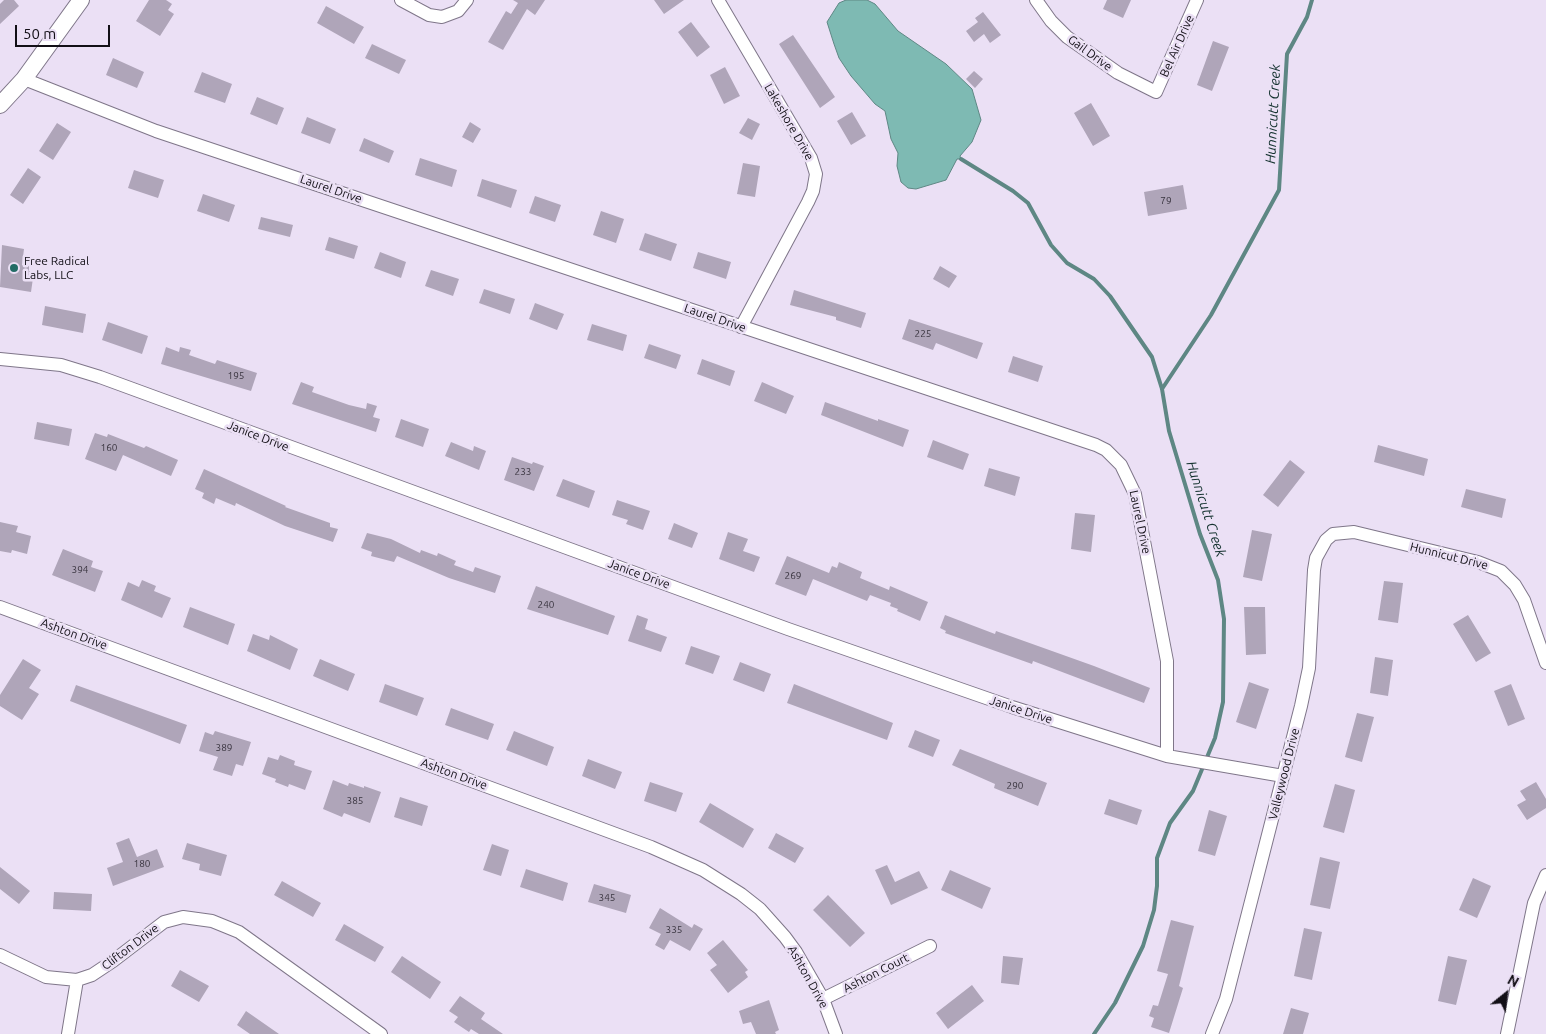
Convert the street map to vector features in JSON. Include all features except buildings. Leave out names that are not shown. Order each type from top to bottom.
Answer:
[{"type":"main road","points":[[0,105],[24,79],[81,0]]},
{"type":"street","points":[[401,0],[423,12],[442,17],[458,11],[467,0]]},
{"type":"street","name":"Lakeshore Drive","points":[[718,0],[810,158],[816,174],[814,191],[741,327]]},
{"type":"street","name":"Gail Drive","points":[[1036,0],[1050,22],[1067,36],[1118,72],[1156,92]]},
{"type":"street","name":"Bel Air Drive","points":[[1156,92],[1197,0]]},
{"type":"street","name":"Laurel Drive","points":[[24,79],[156,131],[1096,445],[1116,458],[1128,476],[1135,494],[1167,660],[1167,756]]},
{"type":"street","name":"Janice Drive","points":[[0,360],[61,366],[100,376],[273,442],[839,647],[1003,704],[1167,756],[1283,776]]},
{"type":"street","name":"Hunnicut Drive","points":[[1354,532],[1478,562],[1501,572],[1516,585],[1524,600],[1546,662]]},
{"type":"street","name":"Valleywood Drive","points":[[1212,1034],[1226,999],[1309,668],[1311,604],[1316,558],[1320,547],[1333,534],[1354,532]]},
{"type":"street","name":"Ashton Drive","points":[[0,608],[678,857],[723,881],[760,909],[796,952],[823,1000],[836,1034]]},
{"type":"street","points":[[1507,1034],[1534,903],[1546,875]]},
{"type":"street","name":"Clifton Drive","points":[[78,980],[92,975],[113,961],[164,922],[183,916],[212,921],[238,932],[381,1034]]},
{"type":"street","name":"Ashton Court","points":[[823,1000],[930,946]]},
{"type":"street","points":[[0,954],[46,977],[78,980],[68,1034]]},
{"type":"shaded area","points":[[846,0],[867,0],[875,4],[898,31],[946,64],[972,89],[981,120],[972,142],[960,156],[961,159],[957,159],[946,180],[916,189],[908,188],[901,182],[897,166],[898,153],[891,139],[885,111],[875,104],[851,76],[839,58],[827,22],[839,3]]},
{"type":"waterway","name":"Hunnicutt Creek","points":[[1162,389],[1211,315],[1279,190],[1287,54],[1307,17],[1312,0]]},
{"type":"waterway","name":"Hunnicutt Creek","points":[[961,159],[1013,191],[1028,203],[1051,245],[1067,263],[1094,279],[1110,296],[1152,357],[1162,389],[1169,431],[1200,534],[1218,580],[1224,619],[1223,702],[1215,738],[1193,791],[1170,823],[1157,858],[1157,886],[1154,910],[1143,946],[1115,1003],[1094,1034]]},
{"type":"place","name":"Free Radical Labs, LLC","points":[[14,268]]}]
